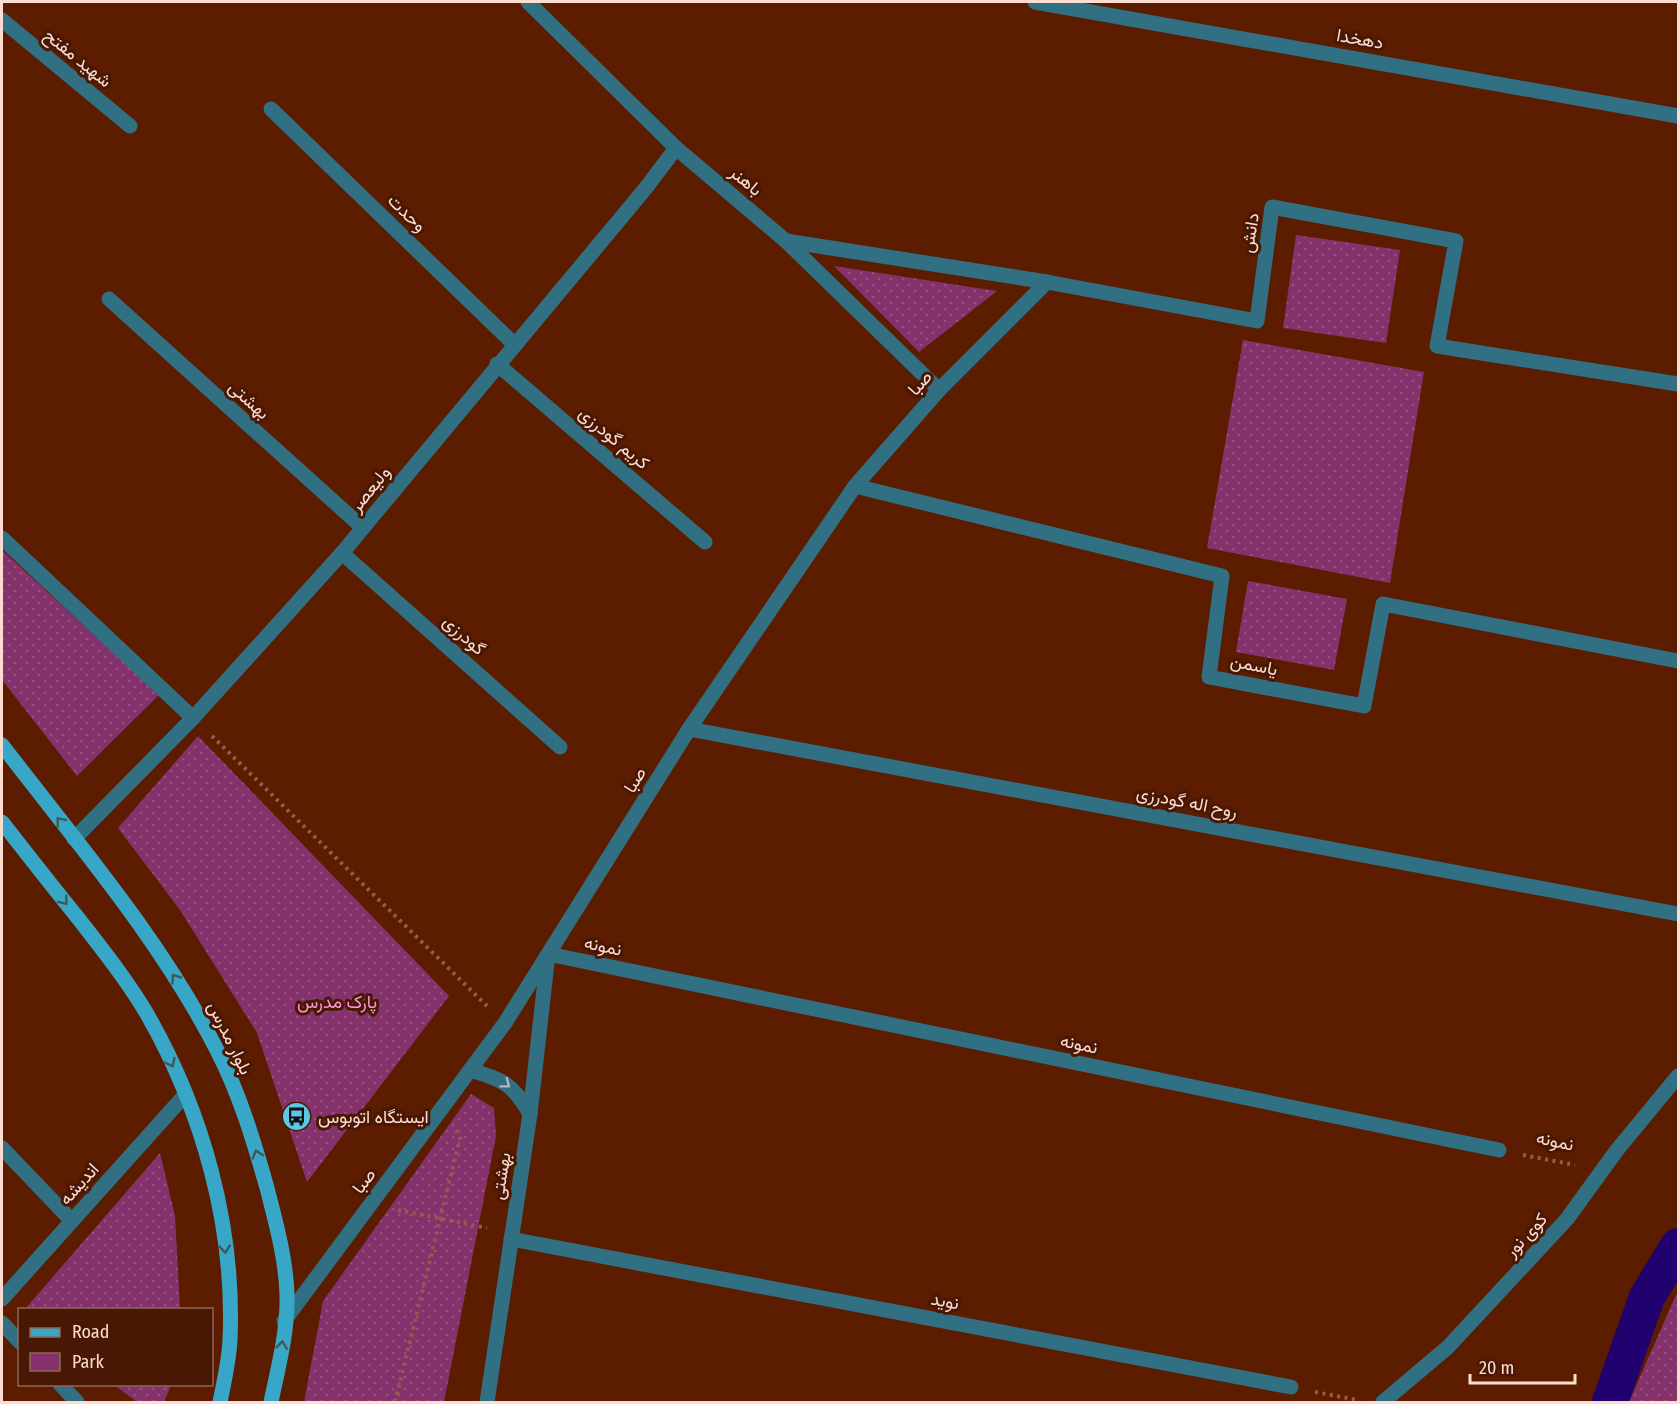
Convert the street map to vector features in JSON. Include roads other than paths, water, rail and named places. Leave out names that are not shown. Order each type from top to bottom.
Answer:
[{"type":"main road","name":"بلوار مدرس","points":[[2,745],[125,905],[184,990],[219,1054],[247,1121],[283,1257],[287,1296],[281,1352],[271,1402]]},
{"type":"main road","points":[[2,822],[127,983],[147,1014],[200,1131],[212,1170],[222,1219],[229,1289],[230,1339],[220,1402]]},
{"type":"street","name":"باهنر","points":[[528,2],[676,148],[786,241],[939,390]]},
{"type":"street","name":"دهخدا","points":[[1035,2],[1678,116]]},
{"type":"street","name":"شهید مفتح","points":[[2,20],[130,126]]},
{"type":"street","name":"وحدت","points":[[271,109],[515,345]]},
{"type":"street","name":"ولیعصر","points":[[74,839],[193,718],[342,553],[645,189],[676,148]]},
{"type":"street","name":"دانش","points":[[786,241],[1047,282],[1257,321],[1272,207],[1456,242],[1437,346],[1678,384]]},
{"type":"street","name":"صبا","points":[[284,1321],[505,1023],[689,729],[855,486],[939,390],[1047,282]]},
{"type":"street","name":"بهشتی","points":[[110,300],[363,528]]},
{"type":"street","name":"کریم گودرزی","points":[[497,364],[705,542]]},
{"type":"street","name":"یاسمن","points":[[855,486],[1222,576],[1209,677],[1364,706],[1383,604],[1678,661]]},
{"type":"street","points":[[2,538],[193,718]]},
{"type":"street","name":"گودرزی","points":[[342,553],[560,747]]},
{"type":"street","name":"روح اله گودرزی","points":[[689,729],[1678,914]]},
{"type":"street","name":"بهشتی","points":[[487,1402],[530,1114],[548,954]]},
{"type":"street","name":"نمونه","points":[[548,954],[1499,1150]]},
{"type":"street","points":[[470,1070],[497,1078],[519,1094],[530,1114]]},
{"type":"street","name":"کوی نور","points":[[1383,1402],[1448,1347],[1567,1220],[1602,1171],[1678,1076]]},
{"type":"street","name":"اندیشه","points":[[2,1299],[185,1095]]},
{"type":"street","points":[[2,1148],[72,1221]]},
{"type":"street","name":"نوید","points":[[512,1236],[1291,1387]]},
{"type":"street","points":[[2,1323],[18,1340]]},
{"type":"street","points":[[62,1386],[77,1402]]},
{"type":"waterway","points":[[1610,1402],[1647,1297],[1678,1246]]},
{"type":"place","name":"ایستگاه اتوبوس","points":[[297,1117]]},
{"type":"park label","name":"پارک مدرس","points":[[337,1002]]}]
